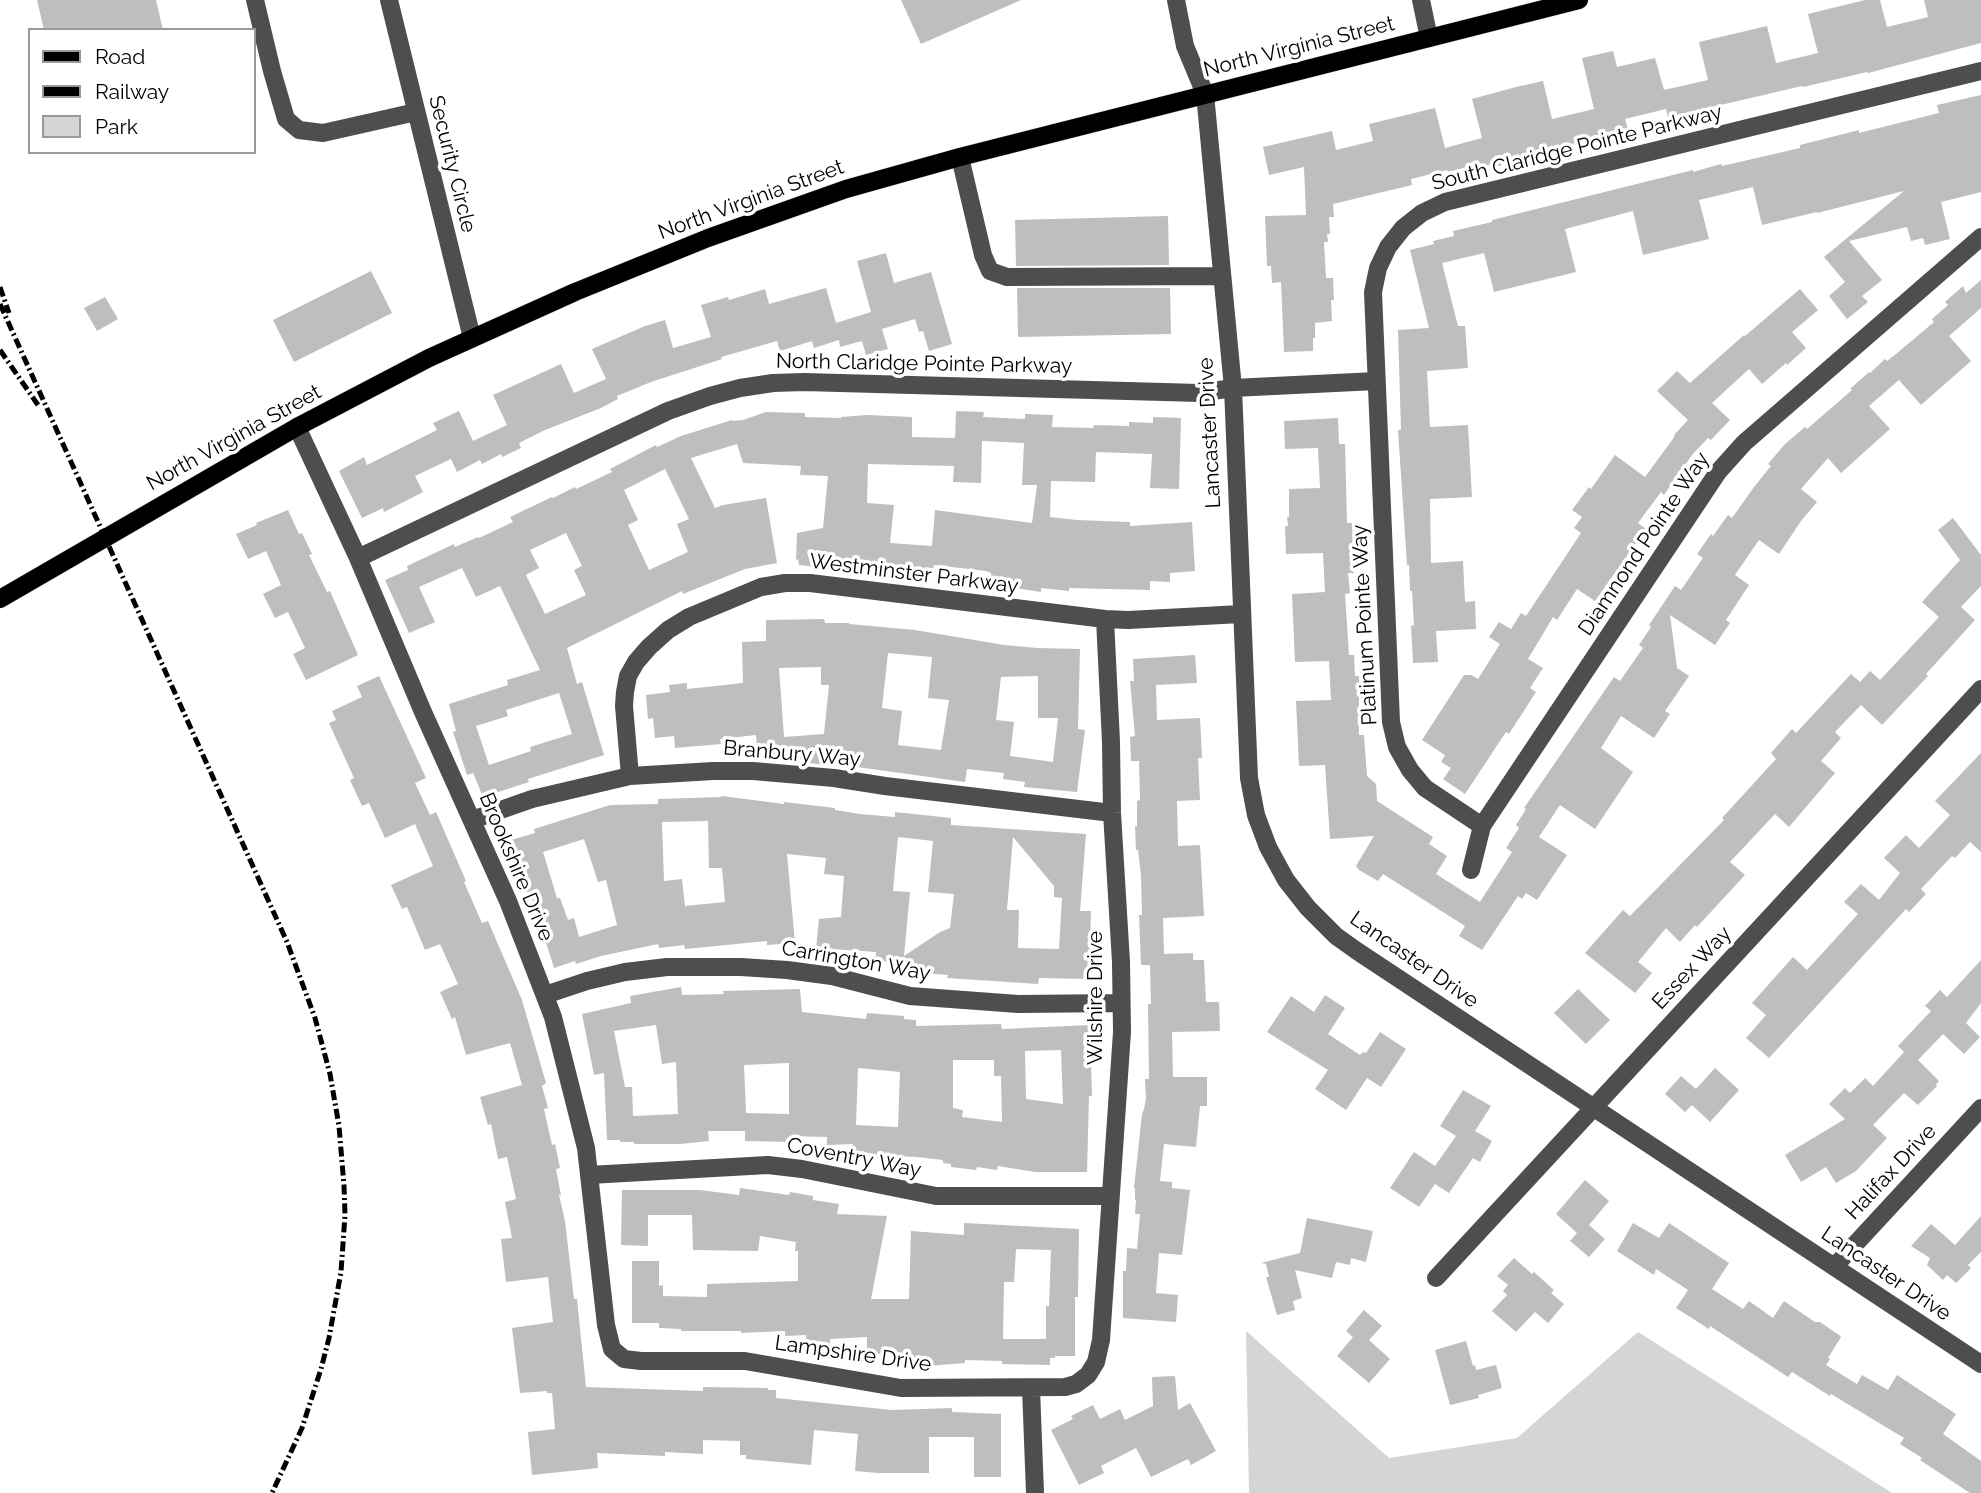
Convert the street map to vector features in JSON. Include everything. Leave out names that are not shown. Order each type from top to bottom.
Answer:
[{"type":"main road","name":"North Virginia Street","points":[[0,599],[297,427],[471,338],[708,238],[846,189],[960,157],[1573,1]]},
{"type":"street","points":[[255,0],[286,119],[299,130],[323,133],[416,111]]},
{"type":"street","name":"Security Circle","points":[[389,0],[471,338]]},
{"type":"street","name":"Lancaster Drive","points":[[1176,0],[1185,46],[1205,94],[1233,388],[1249,778],[1256,815],[1268,848],[1286,880],[1308,908],[1346,943],[1981,1364]]},
{"type":"street","points":[[1421,0],[1430,38]]},
{"type":"street","name":"South Claridge Pointe Parkway","points":[[1376,381],[1373,292],[1378,268],[1388,247],[1403,228],[1422,213],[1445,202],[1981,71]]},
{"type":"street","points":[[960,157],[990,271],[1007,277],[1222,276]]},
{"type":"street","name":"Diamnond Pointe Way","points":[[1471,870],[1482,826],[1718,472],[1744,443],[1981,237]]},
{"type":"street","points":[[1233,388],[1376,381]]},
{"type":"street","name":"Platinum Pointe Way","points":[[1376,381],[1391,722],[1394,735],[1397,747],[1410,770],[1425,788],[1482,826]]},
{"type":"street","name":"North Claridge Pointe Parkway","points":[[358,558],[668,411],[740,388],[804,382],[1199,393],[1233,388]]},
{"type":"street","name":"Brookshire Drive","points":[[297,427],[358,558],[423,712],[508,901],[553,1017],[586,1148],[606,1325],[612,1349]]},
{"type":"street","name":"Westminster Parkway","points":[[630,776],[624,706],[628,676],[636,662],[649,646],[689,617],[761,587],[810,583],[1105,619],[1241,614]]},
{"type":"street","name":"Wilshire Drive","points":[[1088,1374],[1096,1362],[1101,1339],[1122,1032],[1105,619]]},
{"type":"street","name":"Essex Way","points":[[1436,1278],[1981,689]]},
{"type":"street","name":"Branbury Way","points":[[472,820],[532,799],[630,776],[713,771],[834,778],[1112,813]]},
{"type":"street","name":"Carrington Way","points":[[545,995],[625,972],[667,967],[741,967],[832,976],[910,996],[1018,1004],[1121,1003]]},
{"type":"street","name":"Halifax Drive","points":[[1834,1267],[1981,1108]]},
{"type":"street","name":"Coventry Way","points":[[589,1175],[768,1165],[802,1169],[936,1196],[1110,1196]]},
{"type":"street","name":"Lampshire Drive","points":[[612,1349],[624,1359],[745,1361],[901,1388],[1065,1387],[1076,1384],[1088,1374]]},
{"type":"street","points":[[1031,1388],[1035,1493]]},
{"type":"green space","points":[[1246,1331],[1389,1458],[1517,1438],[1638,1332],[1892,1493],[1249,1493]]},
{"type":"building","points":[[37,0],[156,0],[163,28],[44,28]]},
{"type":"building","points":[[901,0],[1021,0],[921,44]]},
{"type":"building","points":[[1865,0],[1880,0],[1887,27],[1928,17],[1924,0],[1981,0],[1981,43],[1868,73],[1668,117],[1666,109],[1625,119],[1628,129],[1580,140],[1558,147],[1559,150],[1491,168],[1490,165],[1469,170],[1468,167],[1448,172],[1447,170],[1411,179],[1412,185],[1333,204],[1334,217],[1329,217],[1330,234],[1327,234],[1328,242],[1324,242],[1326,278],[1333,278],[1332,321],[1315,323],[1313,351],[1284,352],[1281,282],[1272,283],[1271,266],[1267,266],[1265,216],[1306,215],[1304,167],[1269,175],[1263,147],[1332,131],[1336,150],[1373,141],[1369,124],[1435,108],[1445,148],[1482,138],[1472,99],[1516,87],[1543,81],[1552,119],[1594,109],[1582,58],[1613,51],[1617,67],[1655,58],[1664,90],[1708,80],[1699,42],[1767,26],[1776,63],[1818,53],[1808,14]]},
{"type":"building","points":[[1981,95],[1981,192],[1941,202],[1950,239],[1925,245],[1923,238],[1911,241],[1907,227],[1849,241],[1882,280],[1862,296],[1868,302],[1847,319],[1829,296],[1845,282],[1824,257],[1904,191],[1762,225],[1753,187],[1699,200],[1709,239],[1643,255],[1633,211],[1565,229],[1576,272],[1494,292],[1484,253],[1442,263],[1458,326],[1465,326],[1468,368],[1427,371],[1430,427],[1468,425],[1472,497],[1430,499],[1431,563],[1463,561],[1465,602],[1475,601],[1476,629],[1436,631],[1438,662],[1413,663],[1412,591],[1407,565],[1398,430],[1401,430],[1398,330],[1429,328],[1410,250],[1454,236],[1453,231],[1492,220],[1939,113],[1937,105]]},
{"type":"building","points":[[1168,216],[1169,265],[1016,266],[1015,220]]},
{"type":"building","points":[[886,253],[894,283],[931,272],[952,344],[929,351],[923,331],[919,332],[915,319],[882,329],[888,349],[866,355],[862,341],[840,347],[839,340],[814,348],[812,341],[780,351],[777,341],[721,357],[722,359],[617,396],[618,399],[601,408],[519,443],[521,448],[502,457],[501,454],[482,464],[480,460],[457,472],[451,459],[415,476],[423,492],[384,512],[383,508],[362,518],[339,471],[364,457],[367,465],[437,430],[433,423],[459,411],[473,441],[507,425],[493,395],[561,364],[574,393],[606,379],[592,349],[645,326],[665,320],[673,348],[711,337],[701,305],[765,289],[769,304],[826,288],[836,323],[871,312],[857,261]]},
{"type":"building","points":[[371,271],[392,313],[294,362],[273,320]]},
{"type":"building","points":[[1981,280],[1981,308],[1949,336],[1971,361],[1921,405],[1899,380],[1869,406],[1890,429],[1841,473],[1828,458],[1801,489],[1817,502],[1779,554],[1759,540],[1735,575],[1749,585],[1726,620],[1730,623],[1715,645],[1670,615],[1677,668],[1689,676],[1665,711],[1670,714],[1654,738],[1621,716],[1601,748],[1633,772],[1595,829],[1560,805],[1539,837],[1567,855],[1537,900],[1526,893],[1522,899],[1518,896],[1482,950],[1459,936],[1465,926],[1383,874],[1378,881],[1359,870],[1356,866],[1374,836],[1330,839],[1325,765],[1299,766],[1296,701],[1331,700],[1329,661],[1295,662],[1292,594],[1325,592],[1323,553],[1286,554],[1285,526],[1288,526],[1289,517],[1289,489],[1320,488],[1318,448],[1285,449],[1284,421],[1338,418],[1339,444],[1345,444],[1347,523],[1352,523],[1354,573],[1348,573],[1350,593],[1345,594],[1349,655],[1354,655],[1355,676],[1359,676],[1359,735],[1364,735],[1367,776],[1376,784],[1377,801],[1433,837],[1429,844],[1447,856],[1436,874],[1480,902],[1512,852],[1506,848],[1519,828],[1516,825],[1526,809],[1524,808],[1614,677],[1620,681],[1643,648],[1639,645],[1651,627],[1649,625],[1675,586],[1681,590],[1703,558],[1697,554],[1711,534],[1713,536],[1728,515],[1732,518],[1771,466],[1768,464],[1785,444],[1805,427],[1807,429],[1869,372],[1885,359],[1887,361],[1934,322],[1932,319],[1948,305],[1945,302],[1963,286],[1966,293]]},
{"type":"building","points":[[1017,288],[1170,288],[1171,334],[1018,337]]},
{"type":"building","points":[[1800,289],[1818,310],[1792,332],[1806,348],[1762,384],[1749,369],[1712,403],[1730,420],[1692,455],[1664,495],[1661,492],[1638,523],[1646,529],[1595,601],[1577,589],[1557,620],[1553,617],[1528,659],[1543,668],[1530,688],[1536,692],[1509,734],[1506,732],[1465,794],[1443,779],[1451,768],[1441,762],[1445,755],[1422,740],[1464,675],[1478,679],[1500,644],[1489,637],[1499,622],[1511,629],[1521,613],[1526,616],[1581,533],[1574,528],[1582,517],[1572,510],[1615,455],[1645,477],[1674,435],[1688,420],[1657,391],[1677,371],[1690,383]]},
{"type":"building","points":[[105,297],[118,319],[97,331],[84,308]]},
{"type":"building","points":[[956,411],[984,412],[983,417],[1025,419],[1025,414],[1053,415],[1052,427],[1129,426],[1129,422],[1153,423],[1153,417],[1181,418],[1179,489],[1150,488],[1152,454],[1096,452],[1095,482],[1051,481],[1050,517],[1130,522],[1130,526],[1192,522],[1195,571],[1170,573],[1170,582],[1150,581],[1150,590],[1069,588],[1069,591],[1041,588],[1041,592],[1015,588],[1016,582],[991,579],[991,573],[986,571],[934,565],[933,570],[908,568],[908,575],[847,567],[847,570],[799,565],[798,559],[796,560],[797,533],[823,528],[828,476],[800,475],[801,466],[743,463],[737,444],[691,458],[715,508],[766,498],[777,563],[745,569],[683,594],[682,591],[567,648],[577,684],[582,682],[604,755],[528,779],[529,782],[483,797],[473,773],[467,775],[453,732],[456,731],[449,704],[508,685],[507,680],[540,670],[500,586],[476,597],[462,568],[419,587],[435,622],[409,633],[385,580],[408,570],[407,566],[454,544],[455,547],[513,522],[510,517],[612,472],[610,469],[656,445],[657,447],[681,436],[732,420],[743,420],[766,412],[805,413],[805,417],[912,417],[912,437],[955,438]],"holes":[[[982,441],[1024,443],[1022,485],[1037,485],[1032,523],[935,510],[932,546],[890,543],[894,505],[867,503],[868,464],[954,466],[953,482],[981,483]],[[665,469],[689,519],[677,524],[688,552],[649,570],[628,525],[638,520],[624,490]],[[566,533],[582,566],[574,570],[586,595],[545,614],[526,575],[539,568],[530,550]],[[559,693],[572,734],[530,747],[531,751],[489,765],[476,726],[508,716],[506,710]]]},
{"type":"building","points":[[288,510],[312,554],[309,555],[327,592],[330,591],[358,655],[306,680],[293,654],[305,648],[288,612],[275,618],[263,594],[281,585],[266,551],[248,559],[236,534]]},
{"type":"building","points":[[1953,518],[1981,555],[1981,586],[1961,607],[1975,620],[1882,725],[1861,705],[1835,732],[1841,738],[1821,761],[1835,773],[1789,827],[1775,814],[1730,862],[1745,875],[1697,927],[1695,925],[1680,942],[1666,928],[1638,962],[1652,973],[1635,993],[1585,953],[1623,910],[1630,916],[1724,820],[1722,818],[1776,759],[1771,753],[1792,729],[1796,733],[1851,674],[1860,682],[1870,671],[1880,680],[1939,617],[1922,602],[1960,560],[1938,530]]},
{"type":"building","points":[[824,619],[825,623],[915,630],[1004,645],[1080,649],[1078,729],[1085,730],[1077,792],[1024,787],[1025,782],[1003,779],[1004,773],[967,769],[965,782],[806,763],[807,759],[758,760],[756,735],[720,739],[721,744],[675,748],[674,736],[655,738],[653,718],[648,719],[646,695],[670,692],[669,685],[687,683],[687,689],[743,683],[742,642],[766,641],[766,620]],"holes":[[[888,653],[932,657],[928,698],[949,700],[941,750],[898,745],[902,711],[882,708]],[[821,667],[821,685],[829,685],[824,734],[784,737],[779,668]],[[1038,676],[1038,718],[1058,718],[1053,762],[1010,756],[1014,722],[996,720],[1001,677]]]},
{"type":"building","points":[[1195,655],[1197,683],[1156,685],[1157,720],[1200,718],[1202,758],[1198,758],[1200,800],[1177,801],[1178,846],[1200,845],[1204,916],[1163,918],[1164,954],[1193,953],[1193,960],[1204,960],[1206,1002],[1219,1002],[1220,1031],[1172,1032],[1173,1077],[1207,1077],[1207,1106],[1200,1106],[1196,1147],[1164,1144],[1160,1181],[1172,1182],[1172,1188],[1190,1190],[1182,1255],[1159,1253],[1156,1293],[1178,1295],[1176,1322],[1123,1318],[1123,1271],[1126,1271],[1127,1248],[1137,1249],[1140,1214],[1135,1214],[1134,1188],[1146,1098],[1145,1079],[1149,1079],[1148,1004],[1151,1004],[1150,965],[1141,965],[1141,875],[1135,826],[1137,801],[1140,800],[1139,761],[1131,761],[1130,737],[1135,736],[1130,681],[1134,681],[1133,659]]},
{"type":"building","points":[[379,676],[426,778],[415,783],[430,815],[436,812],[482,923],[488,921],[522,1000],[546,1083],[542,1086],[548,1108],[544,1109],[560,1168],[556,1169],[559,1195],[565,1221],[574,1299],[577,1299],[586,1387],[703,1391],[703,1387],[768,1388],[776,1390],[776,1398],[892,1410],[952,1408],[952,1412],[1001,1414],[1001,1477],[974,1477],[974,1437],[929,1437],[929,1473],[878,1473],[855,1471],[858,1434],[814,1430],[811,1465],[746,1459],[746,1455],[740,1455],[740,1441],[703,1440],[703,1454],[665,1452],[665,1456],[597,1453],[598,1468],[532,1475],[528,1432],[555,1429],[552,1393],[520,1393],[512,1328],[553,1322],[548,1277],[506,1282],[501,1239],[512,1238],[505,1202],[516,1199],[507,1157],[498,1159],[491,1124],[488,1125],[480,1097],[522,1085],[510,1043],[466,1055],[455,1017],[452,1019],[440,992],[458,984],[440,944],[425,950],[407,907],[402,909],[391,885],[433,866],[415,824],[385,838],[369,803],[362,806],[350,780],[354,778],[329,723],[336,720],[332,711],[362,697],[357,686]]},
{"type":"building","points":[[1981,753],[1981,852],[1970,842],[1955,858],[1952,856],[1921,889],[1926,894],[1909,912],[1906,909],[1769,1058],[1746,1038],[1766,1015],[1752,1003],[1793,957],[1807,970],[1858,914],[1844,902],[1861,884],[1879,900],[1900,873],[1884,858],[1906,835],[1919,848],[1950,815],[1935,801]]},
{"type":"building","points":[[721,797],[835,808],[860,814],[895,817],[895,812],[951,818],[951,825],[1086,834],[1080,911],[1091,911],[1089,979],[1039,978],[1038,984],[947,978],[948,975],[925,973],[925,970],[888,966],[894,962],[875,961],[876,952],[816,948],[819,919],[841,917],[844,876],[824,874],[826,858],[787,854],[795,943],[767,945],[767,941],[685,949],[684,945],[659,948],[658,944],[554,968],[511,840],[535,833],[534,829],[610,805],[658,804],[658,799]],"holes":[[[708,821],[709,868],[722,868],[725,902],[685,906],[682,879],[664,881],[662,822]],[[898,837],[933,841],[928,892],[954,894],[950,928],[904,956],[910,892],[893,891]],[[1013,837],[1054,886],[1054,897],[1062,898],[1059,949],[1018,948],[1019,910],[1007,910]],[[584,839],[598,882],[606,880],[617,925],[579,937],[574,918],[568,920],[560,898],[557,898],[543,852]]]},
{"type":"building","points":[[1981,960],[1981,1003],[1966,1023],[1980,1037],[1964,1054],[1943,1034],[1918,1060],[1939,1081],[1937,1086],[1918,1105],[1904,1093],[1873,1125],[1887,1138],[1856,1171],[1836,1183],[1826,1167],[1801,1182],[1785,1155],[1845,1119],[1829,1104],[1845,1088],[1850,1093],[1865,1078],[1873,1086],[1904,1052],[1898,1046],[1931,1011],[1925,1006],[1940,990],[1947,997]]},
{"type":"building","points":[[681,987],[682,995],[800,989],[802,1012],[866,1019],[867,1013],[904,1016],[904,1019],[916,1020],[916,1026],[1001,1024],[1002,1029],[1090,1025],[1092,1096],[1089,1096],[1087,1172],[1035,1172],[998,1166],[997,1170],[977,1167],[976,1170],[951,1167],[951,1164],[943,1163],[943,1160],[917,1157],[894,1156],[893,1161],[871,1158],[871,1153],[852,1152],[853,1144],[827,1145],[827,1137],[790,1136],[790,1142],[745,1141],[745,1131],[708,1131],[709,1141],[680,1144],[634,1144],[607,1140],[604,1073],[594,1075],[582,1014],[631,1003],[630,996]],"holes":[[[656,1025],[662,1064],[676,1062],[678,1114],[633,1116],[632,1087],[625,1087],[614,1031]],[[1061,1050],[1063,1104],[1026,1099],[1025,1051]],[[953,1060],[994,1060],[994,1076],[1001,1076],[1002,1122],[962,1117],[963,1110],[953,1108]],[[789,1063],[789,1114],[746,1113],[744,1065]],[[858,1068],[900,1072],[898,1127],[856,1125]]]},
{"type":"building","points":[[1578,989],[1610,1020],[1586,1044],[1554,1013]]},
{"type":"building","points":[[1325,995],[1345,1008],[1328,1034],[1360,1055],[1366,1053],[1380,1032],[1406,1049],[1381,1087],[1367,1078],[1346,1110],[1315,1089],[1328,1070],[1267,1032],[1291,996],[1314,1012]]},
{"type":"building","points":[[1715,1068],[1739,1090],[1710,1122],[1692,1105],[1685,1112],[1665,1094],[1681,1076],[1696,1089]]},
{"type":"building","points":[[1463,1090],[1491,1106],[1475,1131],[1492,1141],[1480,1162],[1473,1158],[1449,1193],[1435,1184],[1419,1207],[1390,1188],[1414,1152],[1435,1166],[1456,1136],[1440,1126]]},
{"type":"building","points":[[1585,1180],[1609,1201],[1589,1225],[1605,1239],[1589,1257],[1570,1241],[1577,1233],[1556,1214]]},
{"type":"building","points":[[740,1188],[789,1195],[790,1192],[813,1196],[813,1200],[839,1204],[837,1214],[887,1216],[871,1299],[909,1299],[911,1231],[964,1235],[964,1223],[1079,1229],[1075,1356],[1055,1356],[1050,1358],[1050,1365],[965,1360],[965,1363],[915,1367],[915,1359],[892,1360],[892,1355],[867,1353],[867,1337],[830,1339],[830,1344],[807,1345],[806,1335],[785,1336],[785,1331],[681,1331],[659,1328],[659,1323],[632,1323],[632,1261],[659,1261],[659,1286],[663,1285],[663,1296],[707,1297],[707,1284],[798,1281],[796,1242],[760,1236],[758,1251],[693,1250],[692,1215],[648,1215],[648,1246],[621,1245],[622,1190],[700,1190],[739,1195]],"holes":[[[1016,1249],[1051,1250],[1046,1339],[1003,1339],[1004,1282],[1014,1282]]]},
{"type":"building","points":[[1981,1216],[1981,1252],[1968,1265],[1971,1268],[1956,1283],[1947,1275],[1943,1280],[1927,1265],[1930,1258],[1911,1246],[1931,1224],[1955,1245]]},
{"type":"building","points":[[1307,1218],[1373,1231],[1366,1262],[1351,1258],[1350,1265],[1336,1262],[1332,1278],[1295,1270],[1302,1298],[1293,1301],[1295,1310],[1277,1315],[1266,1277],[1269,1277],[1266,1264],[1261,1263],[1300,1253]]},
{"type":"building","points":[[1633,1223],[1659,1238],[1669,1223],[1729,1263],[1712,1289],[1743,1309],[1749,1301],[1773,1318],[1784,1301],[1839,1335],[1841,1337],[1826,1365],[1857,1384],[1862,1375],[1888,1390],[1897,1375],[1956,1414],[1943,1434],[1981,1461],[1981,1493],[1970,1493],[1920,1460],[1922,1458],[1900,1444],[1904,1438],[1792,1372],[1788,1377],[1710,1326],[1709,1329],[1676,1308],[1688,1290],[1656,1269],[1654,1275],[1617,1251]]},
{"type":"building","points":[[1514,1258],[1554,1290],[1551,1293],[1564,1304],[1548,1323],[1535,1312],[1516,1332],[1492,1311],[1507,1295],[1503,1291],[1508,1285],[1497,1276]]},
{"type":"building","points":[[1364,1310],[1382,1326],[1369,1340],[1390,1359],[1369,1383],[1337,1356],[1353,1337],[1346,1331]]},
{"type":"building","points":[[1466,1341],[1476,1370],[1496,1365],[1502,1388],[1478,1395],[1479,1398],[1450,1405],[1435,1350]]},
{"type":"building","points":[[1175,1376],[1178,1410],[1190,1403],[1216,1451],[1191,1465],[1188,1459],[1151,1477],[1136,1448],[1101,1466],[1104,1473],[1079,1485],[1051,1430],[1093,1405],[1100,1419],[1120,1409],[1125,1420],[1153,1406],[1152,1377]]},
{"type":"railway","points":[[0,287],[9,313]]},
{"type":"railway","points":[[0,304],[287,942],[315,1018],[330,1074],[339,1126],[344,1186],[341,1272],[321,1369],[302,1428],[272,1493]]},
{"type":"railway","points":[[0,350],[38,405]]}]
